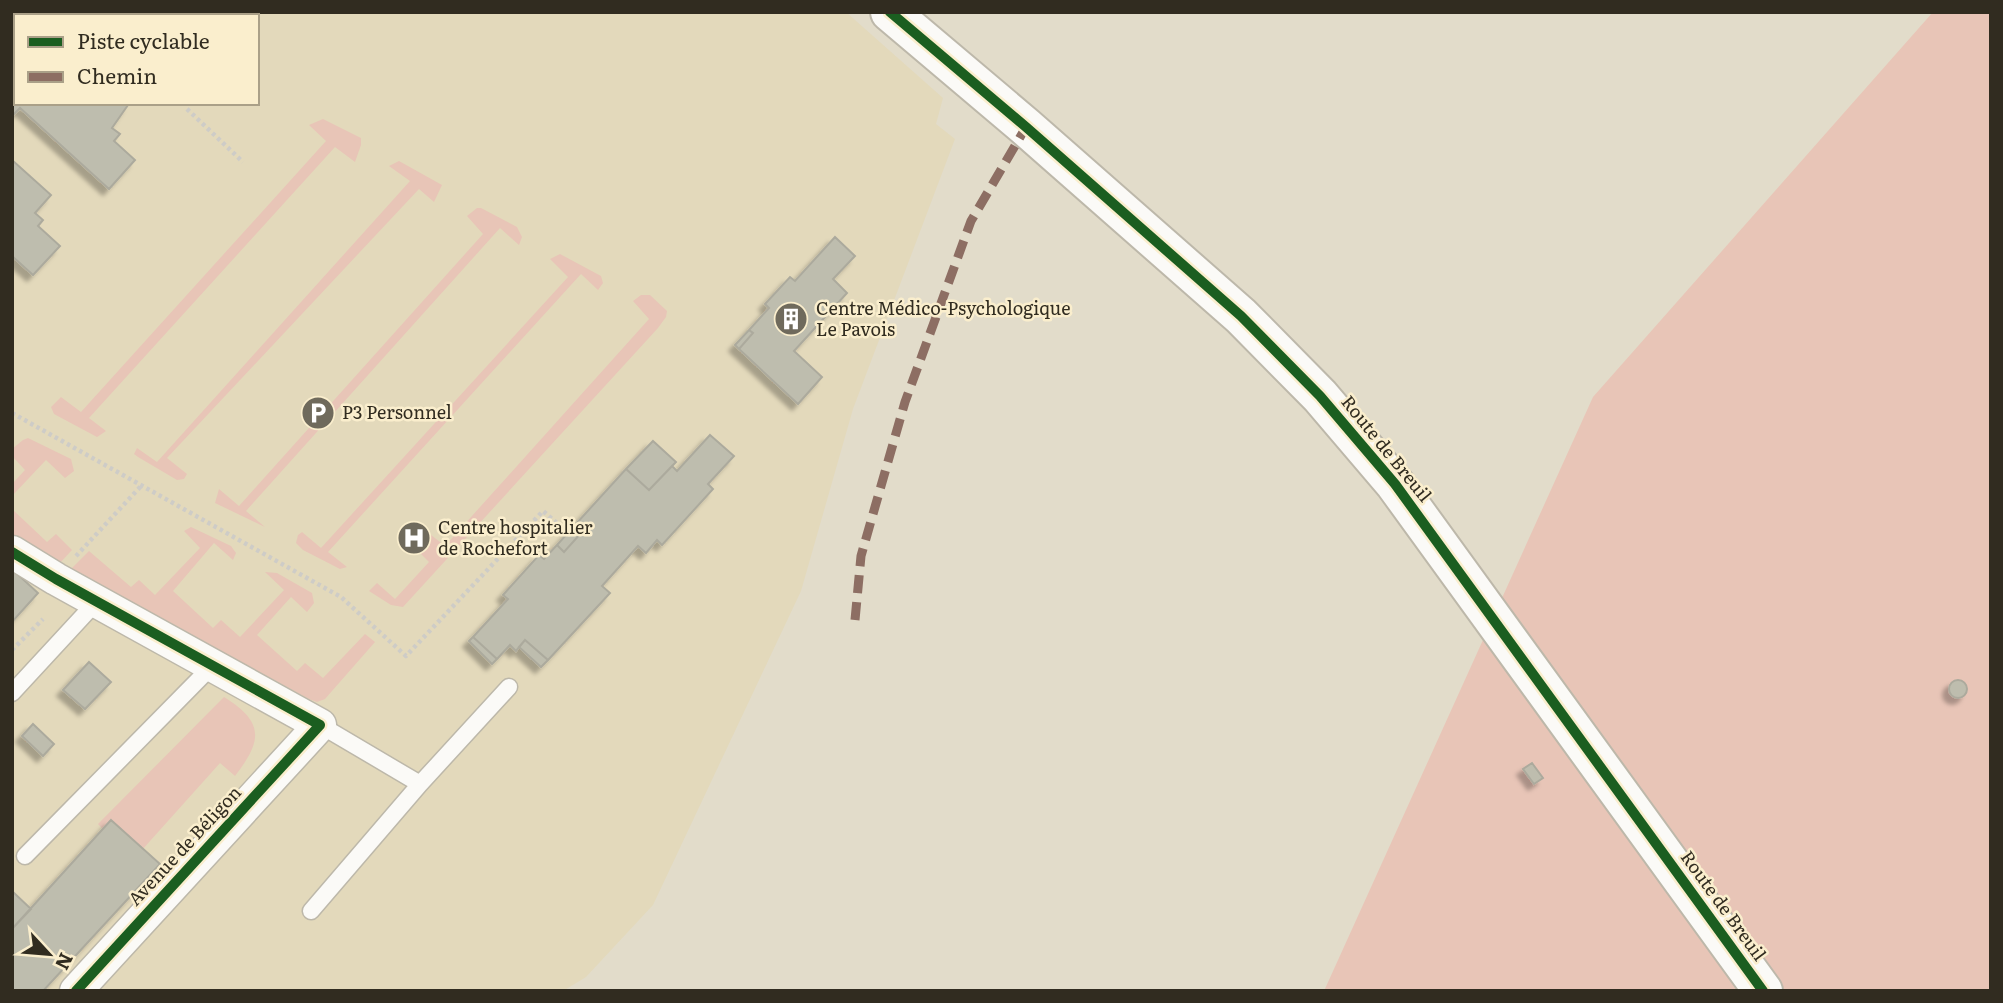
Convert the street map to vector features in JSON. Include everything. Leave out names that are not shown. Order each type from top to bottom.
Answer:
[{"type":"street","name":"Route de Breuil","points":[[890,12],[1231,307],[1320,396],[1395,484],[1763,991]]},
{"type":"street","points":[[12,552],[320,725]]},
{"type":"street","name":"Avenue de Béligon","points":[[76,991],[320,725]]},
{"type":"lane","points":[[12,693],[97,601]]},
{"type":"lane","points":[[25,856],[212,666]]},
{"type":"lane","points":[[311,911],[509,687]]},
{"type":"lane","points":[[320,725],[420,785]]},
{"type":"path","points":[[187,110],[243,162]]},
{"type":"path","points":[[12,413],[341,597],[406,656],[543,511],[566,531]]},
{"type":"shaded area","name":"Centre hospitalier de Rochefort","points":[[12,12],[846,12],[943,98],[936,124],[955,139],[853,409],[801,591],[653,905],[586,977],[563,991],[12,991]]},
{"type":"shaded area","points":[[1933,12],[1991,12],[1991,991],[1324,991],[1593,397]]},
{"type":"shaded area","points":[[323,119],[361,138],[355,162],[335,147],[89,418],[106,431],[97,437],[54,414],[51,407],[61,397],[81,412],[326,141],[309,125]]},
{"type":"shaded area","points":[[399,161],[442,185],[434,202],[419,189],[167,458],[187,474],[184,479],[177,480],[134,454],[137,448],[157,462],[410,181],[389,166]]},
{"type":"shaded area","points":[[477,208],[517,227],[522,237],[519,245],[500,228],[246,511],[265,527],[215,503],[219,489],[239,506],[483,234],[467,216]]},
{"type":"shaded area","points":[[560,254],[601,276],[603,283],[598,290],[581,274],[328,552],[347,567],[340,569],[303,550],[296,543],[298,535],[302,532],[321,548],[568,277],[550,259]]},
{"type":"shaded area","points":[[641,295],[650,295],[667,311],[658,328],[403,607],[391,605],[369,591],[377,583],[395,599],[429,562],[412,545],[426,531],[445,546],[649,319],[633,301]]},
{"type":"shaded area","points":[[28,438],[71,459],[74,471],[65,478],[46,460],[12,496],[12,484],[25,470],[12,456],[12,449]]},
{"type":"shaded area","points":[[12,509],[47,542],[56,534],[72,550],[59,564],[12,538]]},
{"type":"shaded area","points":[[191,527],[231,546],[236,553],[233,560],[214,543],[173,591],[213,628],[221,620],[240,637],[284,590],[265,572],[277,573],[312,593],[314,603],[307,612],[291,597],[257,635],[297,671],[305,663],[323,678],[365,634],[375,642],[325,699],[317,702],[309,699],[70,570],[89,551],[131,587],[139,580],[155,595],[200,548],[184,531]]},
{"type":"shaded area","points":[[224,697],[247,715],[252,723],[255,732],[251,752],[235,776],[220,763],[133,860],[98,824]]},
{"type":"building","points":[[12,12],[79,12],[14,14],[14,105],[128,105],[112,128],[120,134],[114,141],[135,160],[109,189],[20,108],[12,116]]},
{"type":"building","points":[[108,12],[180,14],[112,14]]},
{"type":"building","points":[[12,160],[51,195],[35,213],[43,220],[38,226],[60,246],[33,275],[12,256]]},
{"type":"building","name":"Centre Médico-Psychologique Le Pavois","points":[[835,237],[855,256],[833,279],[847,293],[794,351],[822,377],[798,404],[739,349],[753,333],[749,330],[769,308],[765,304],[790,277],[795,281]]},
{"type":"building","points":[[749,330],[753,333],[739,349],[735,345]]},
{"type":"building","points":[[710,435],[734,456],[708,484],[713,489],[662,545],[657,540],[646,553],[638,546],[602,586],[610,593],[548,660],[525,640],[516,651],[510,645],[497,659],[473,637],[508,599],[503,595],[539,555],[544,559],[557,545],[564,552],[582,532],[575,525],[626,469],[649,490],[672,466],[677,471]]},
{"type":"building","points":[[653,441],[676,462],[649,490],[626,469]]},
{"type":"building","points":[[575,525],[582,532],[564,552],[557,545]]},
{"type":"building","points":[[14,571],[38,593],[12,622],[12,573]]},
{"type":"building","points":[[473,637],[497,659],[492,664],[469,641]]},
{"type":"building","points":[[525,640],[548,660],[541,667],[519,647]]},
{"type":"building","points":[[89,662],[111,682],[85,709],[63,690]]},
{"type":"building","points":[[1958,680],[1964,683],[1967,689],[1964,695],[1958,698],[1952,695],[1949,689],[1952,683]]},
{"type":"building","points":[[33,724],[54,744],[43,756],[22,736]]},
{"type":"building","points":[[1532,763],[1543,778],[1534,784],[1523,769]]},
{"type":"building","points":[[111,820],[160,864],[43,991],[12,991],[12,929]]},
{"type":"building","points":[[12,891],[31,909],[12,929]]},
{"type":"marked path","points":[[855,620],[861,556],[905,402],[971,221],[1026,127]]},
{"type":"cycle path","points":[[890,12],[1026,127],[1241,316],[1320,396],[1395,484],[1763,991]]},
{"type":"cycle path","points":[[12,552],[320,725],[76,991]]},
{"type":"place","name":"Centre Médico-Psychologique Le Pavois","points":[[791,319]]},
{"type":"place","name":"P3 Personnel","points":[[318,413]]},
{"type":"place","name":"Centre hospitalier de Rochefort","points":[[414,538]]}]
